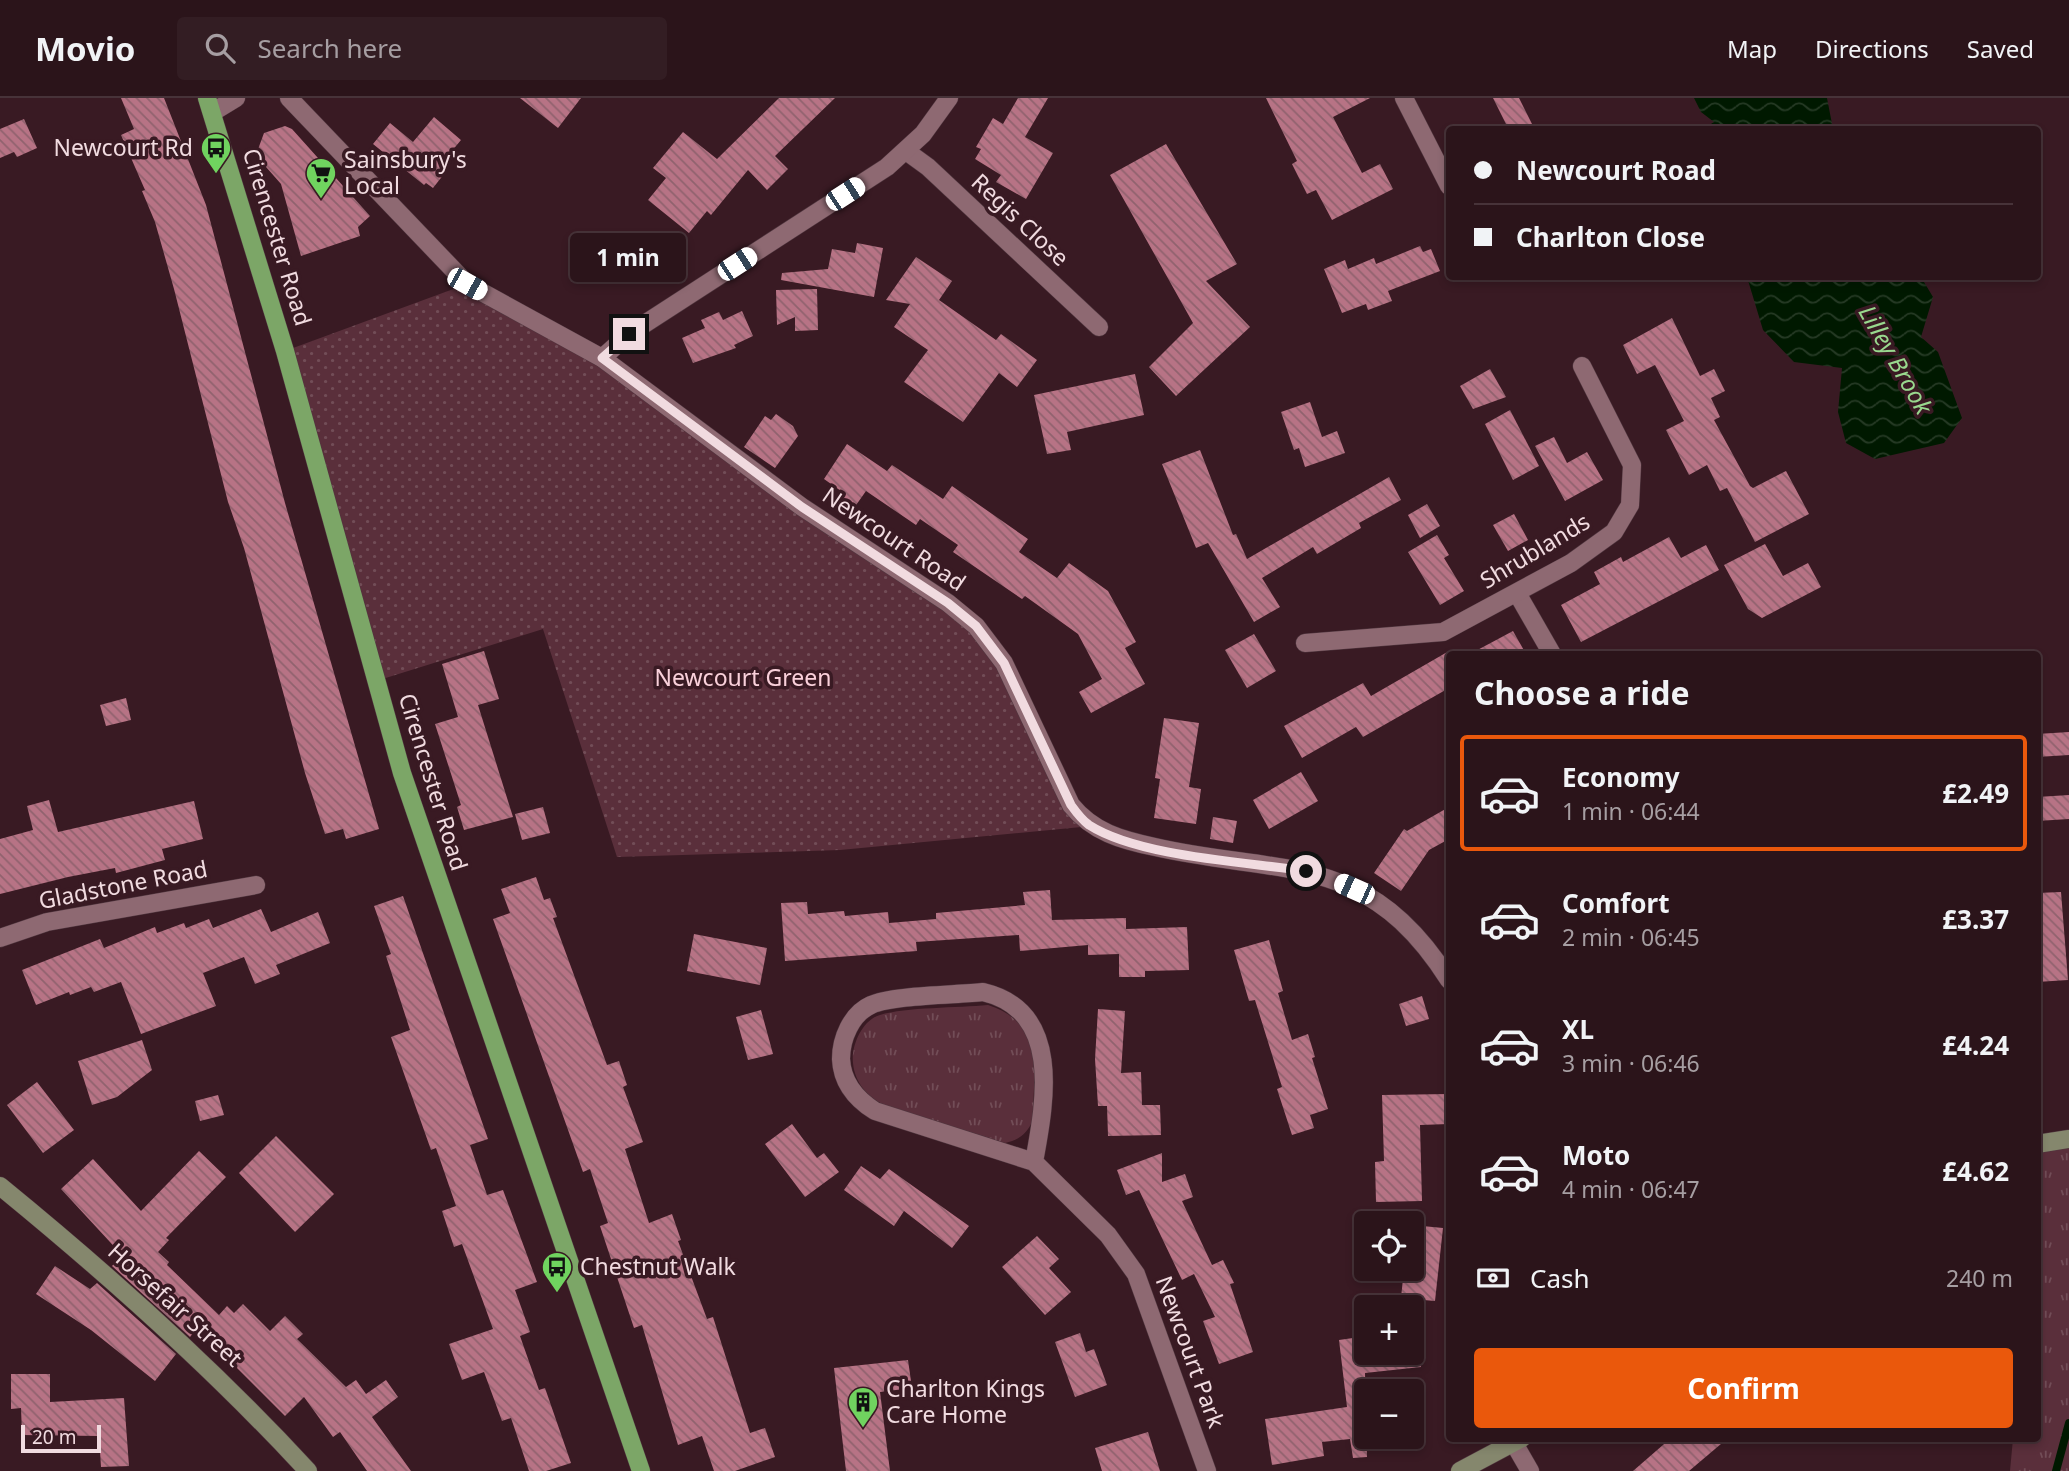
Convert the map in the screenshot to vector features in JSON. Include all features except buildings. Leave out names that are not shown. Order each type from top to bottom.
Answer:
[{"type":"main road","name":"Cirencester Road","points":[[210,105],[285,351],[406,785],[641,1471]]},
{"type":"street","points":[[210,105],[236,98]]},
{"type":"street","name":"Newcourt Road","points":[[289,98],[467,284],[602,358],[802,507],[948,603],[976,626],[1004,663],[1071,805],[1087,823],[1116,837],[1157,848],[1306,871],[1343,883],[1377,901],[1411,929],[1426,945],[1446,975]]},
{"type":"street","points":[[602,358],[629,334],[887,167],[906,151],[949,98]]},
{"type":"street","points":[[1404,98],[1446,180]]},
{"type":"street","name":"Regis Close","points":[[906,151],[928,167],[1099,327]]},
{"type":"street","name":"Shrublands","points":[[1305,643],[1443,632],[1517,593],[1614,532],[1630,505],[1633,478],[1627,452],[1582,366]]},
{"type":"street","points":[[1517,593],[1550,651]]},
{"type":"street","name":"Gladstone Road","points":[[0,938],[47,922],[256,885]]},
{"type":"street","name":"Newcourt Park","points":[[1034,1163],[1040,1132],[1043,1053],[1035,1029],[1019,1009],[998,996],[983,992],[872,1004],[851,1023],[841,1048],[841,1063],[848,1085],[862,1102],[875,1111],[1034,1163],[1058,1182],[1108,1236],[1136,1274],[1207,1471]]},
{"type":"street","name":"Horsefair Street","points":[[0,1186],[163,1323],[243,1401],[308,1471]]},
{"type":"street","points":[[1460,1471],[1512,1442]]},
{"type":"street","points":[[1517,1442],[1530,1471]]},
{"type":"green space","name":"Newcourt Green","points":[[467,284],[602,358],[976,626],[1092,826],[840,850],[617,857],[543,629],[376,681],[285,351]]},
{"type":"green space","points":[[988,1005],[1007,1013],[1020,1024],[1032,1051],[1033,1120],[1019,1138],[1005,1143],[884,1105],[867,1093],[859,1083],[854,1070],[854,1049],[859,1034],[874,1018],[904,1010]]},
{"type":"green space","points":[[2069,1139],[2069,1471],[2010,1471],[2013,1442],[2041,1442],[2041,1143]]},
{"type":"water","points":[[1694,98],[1827,98],[1832,126],[1708,126],[1714,122],[1701,112]]},
{"type":"water","points":[[1748,280],[1923,280],[1933,297],[1921,337],[1938,352],[1962,418],[1944,443],[1875,459],[1846,443],[1838,412],[1842,368],[1794,362],[1763,330]]},
{"type":"waterway","name":"Lilley Brook","points":[[2056,1471],[2069,1423]]},
{"type":"place","name":"Newcourt Rd","points":[[216,175]]},
{"type":"place","name":"Sainsbury's Local","points":[[321,200]]},
{"type":"place","name":"Chestnut Walk","points":[[557,1294]]},
{"type":"place","name":"Charlton Kings Care Home","points":[[863,1429]]},
{"type":"route","points":[[629,334],[602,358],[802,507],[948,603],[976,626],[1004,663],[1071,805],[1087,823],[1116,837],[1157,848],[1306,871]]}]
